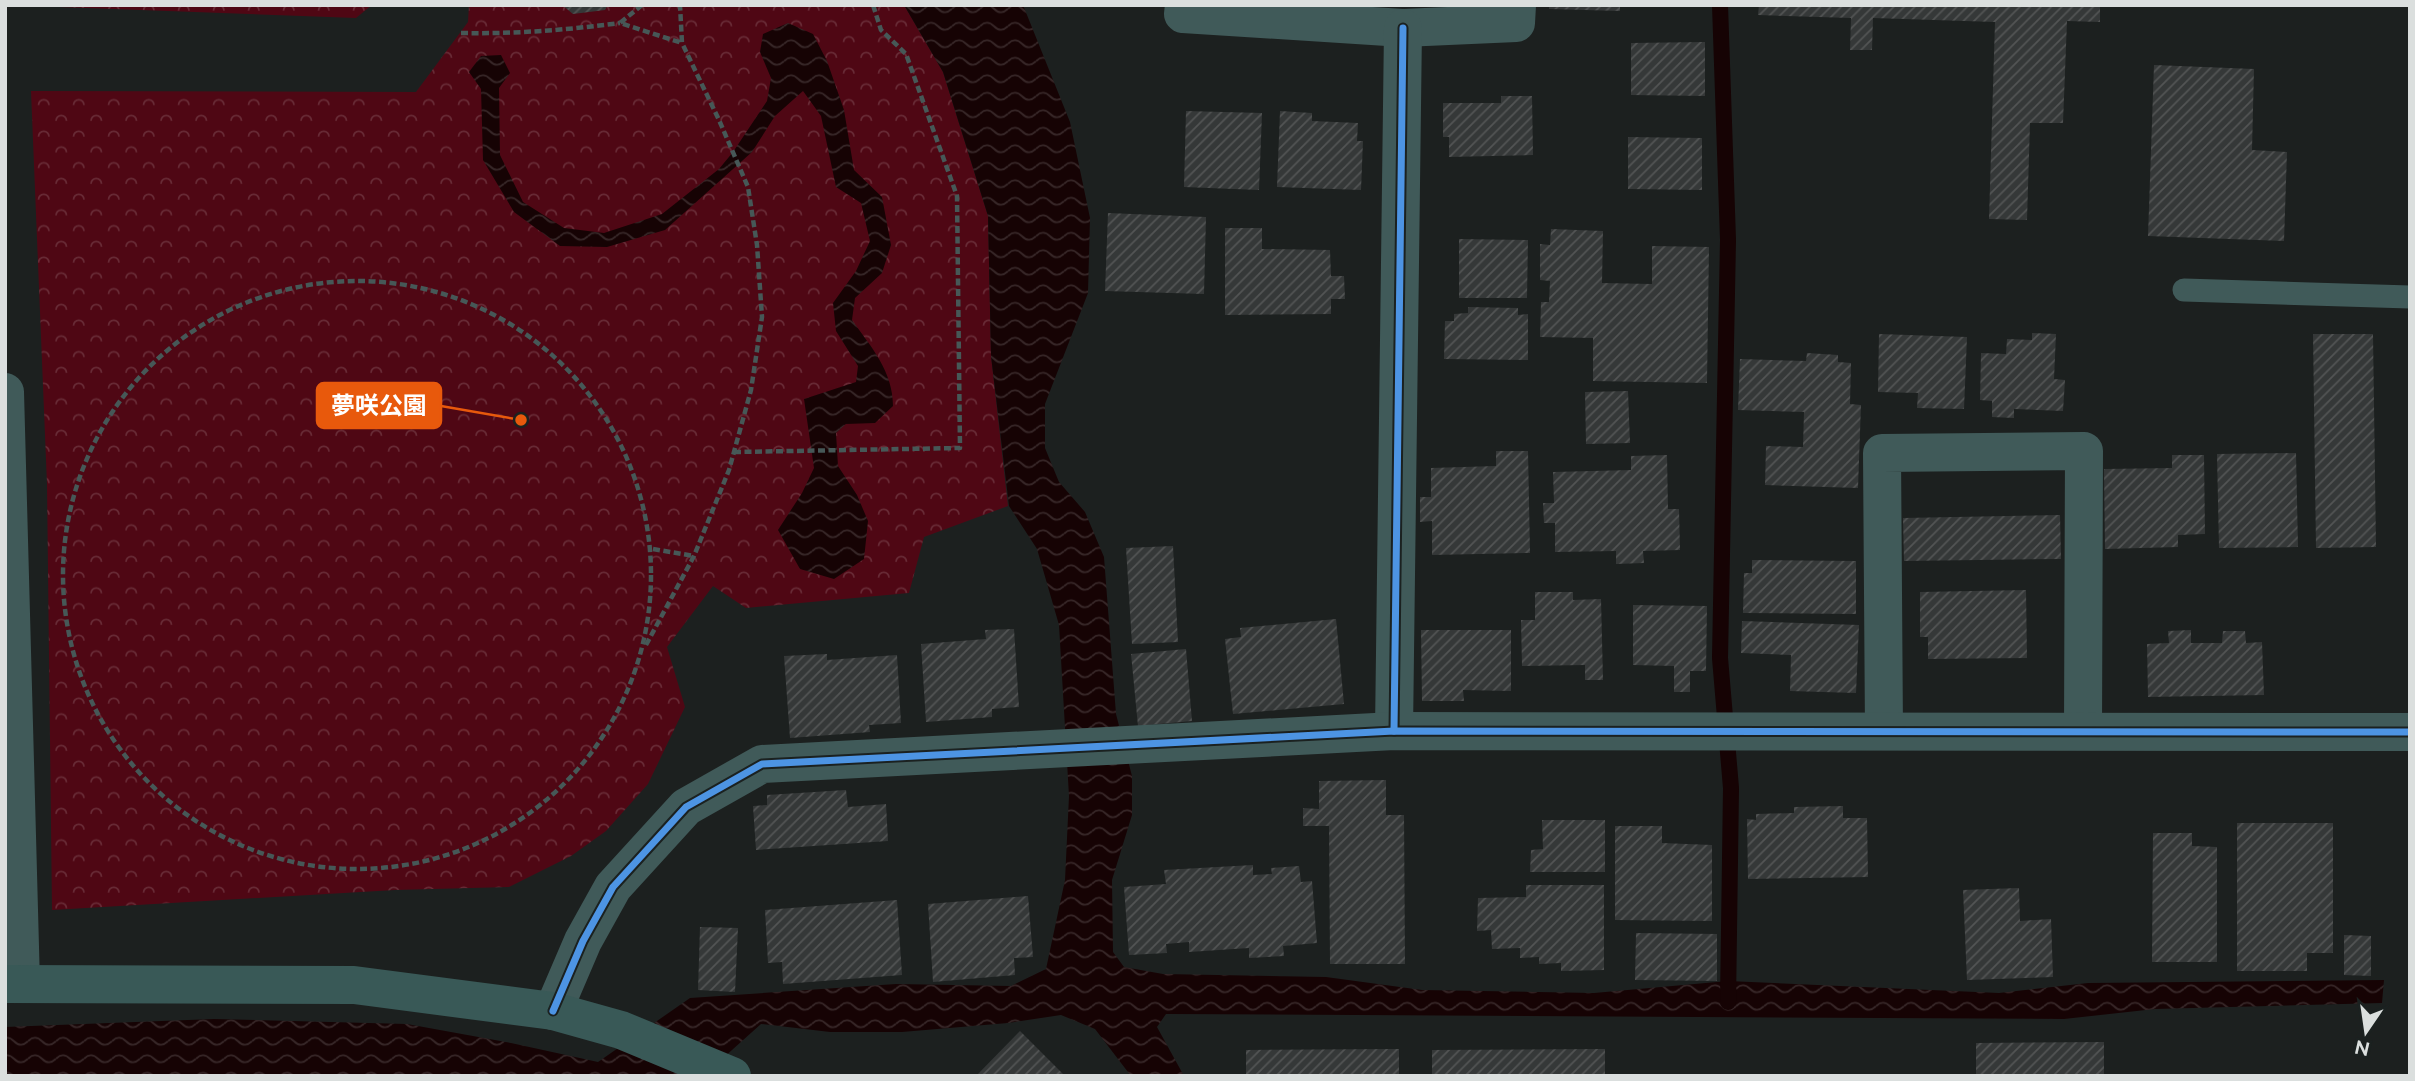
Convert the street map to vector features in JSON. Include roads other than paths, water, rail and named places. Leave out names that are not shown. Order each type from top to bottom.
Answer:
[{"type":"street","points":[[1184,5],[1184,14],[1403,28],[1517,23],[1517,5]]},
{"type":"street","points":[[1394,731],[1403,28]]},
{"type":"street","points":[[5,391],[13,984],[354,985],[553,1010],[621,1030],[730,1075]]},
{"type":"street","points":[[1884,731],[1882,453],[2084,451],[2084,730]]},
{"type":"street","points":[[553,1010],[583,941],[613,887],[686,807],[762,764],[1394,731],[2410,732]]},
{"type":"lane","points":[[2184,290],[2410,297]]},
{"type":"water","points":[[904,5],[1023,5],[1070,122],[1090,218],[1088,293],[1045,404],[1045,448],[1059,482],[1085,512],[1104,557],[1116,714],[1132,776],[1132,815],[1112,880],[1113,952],[1124,967],[1163,974],[1326,977],[1422,990],[1594,993],[1728,981],[1999,993],[2088,983],[2384,980],[2382,1003],[2155,1009],[2064,1019],[1166,1014],[1157,1027],[1184,1076],[1131,1076],[1095,1029],[1061,1015],[1008,1023],[902,1032],[830,1032],[761,1024],[703,1076],[5,1076],[5,1027],[214,1019],[407,1024],[598,1062],[690,998],[896,984],[1011,986],[1046,969],[1065,880],[1069,796],[1059,625],[1037,549],[1009,506],[991,356],[988,216],[943,72]]},
{"type":"water","points":[[788,23],[813,34],[827,61],[844,110],[854,170],[882,197],[891,245],[882,273],[855,298],[852,320],[885,371],[893,406],[875,423],[846,424],[836,433],[838,466],[857,495],[868,521],[864,559],[834,579],[800,569],[778,530],[802,493],[814,468],[804,399],[856,382],[858,366],[836,331],[833,303],[856,271],[870,241],[861,203],[836,187],[821,116],[803,91],[775,116],[752,152],[665,230],[607,247],[560,246],[514,212],[483,160],[481,89],[469,72],[481,56],[501,55],[510,73],[499,88],[500,155],[523,202],[564,228],[604,233],[662,214],[719,169],[767,101],[771,78],[760,52],[763,34]]},
{"type":"waterway","points":[[1720,5],[1728,240],[1720,658],[1731,788],[1728,1002]]},
{"type":"place","name":"夢咲公園","points":[[521,420]]}]
